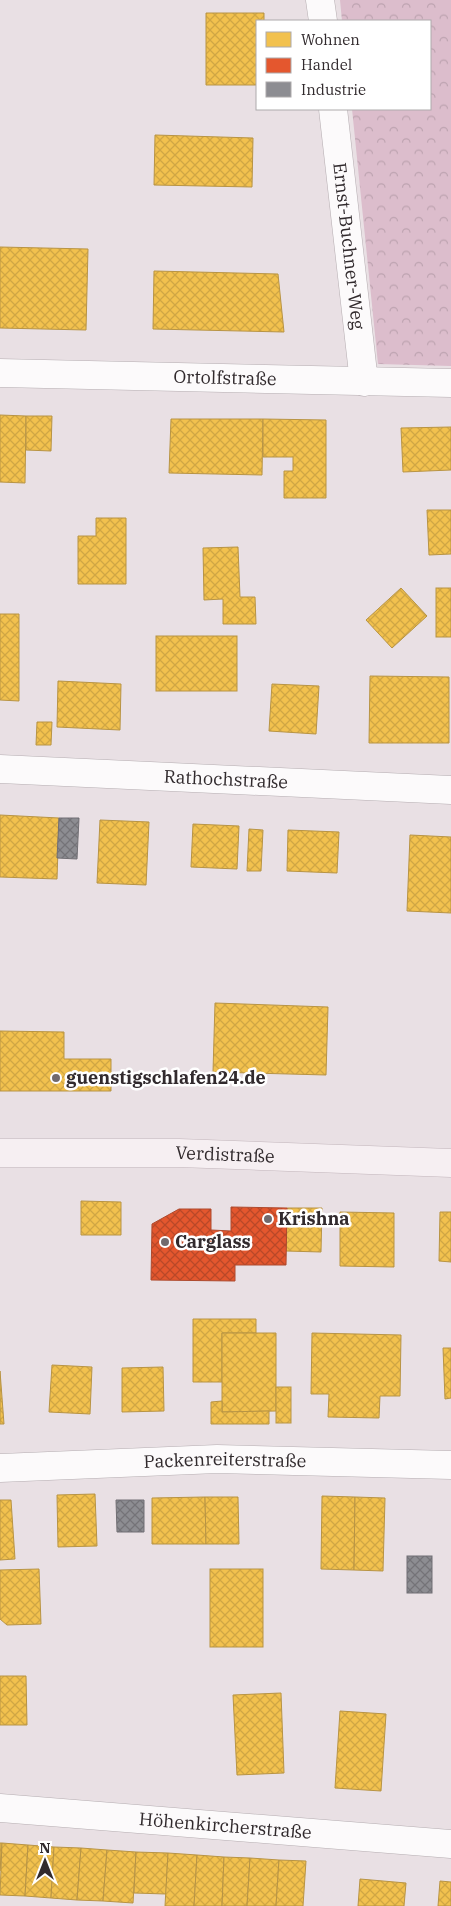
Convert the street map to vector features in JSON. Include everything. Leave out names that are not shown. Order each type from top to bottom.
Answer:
[{"type":"main road","name":"Verdistraße","points":[[0,1153],[179,1153],[451,1163]]},
{"type":"street","points":[[320,0],[323,20]]},
{"type":"street","name":"Ernst-Buchner-Weg","points":[[333,110],[364,382]]},
{"type":"street","name":"Ortolfstraße","points":[[0,373],[451,383]]},
{"type":"street","name":"Rathochstraße","points":[[0,769],[451,790]]},
{"type":"street","name":"Packenreiterstraße","points":[[0,1468],[217,1459],[451,1465]]},
{"type":"street","name":"Höhenkircherstraße","points":[[0,1808],[451,1844]]},
{"type":"green space","points":[[340,0],[451,0],[451,366],[378,364],[352,110],[431,110],[431,20],[342,20]]},
{"type":"building: Wohnen","points":[[206,13],[264,13],[264,20],[256,20],[256,85],[206,85]]},
{"type":"building: Wohnen","points":[[155,135],[253,138],[252,187],[154,185]]},
{"type":"building: Wohnen","points":[[0,247],[88,249],[86,330],[0,328]]},
{"type":"building: Wohnen","points":[[154,271],[278,274],[284,332],[153,329]]},
{"type":"building: Wohnen","points":[[0,415],[26,416],[25,483],[0,482]]},
{"type":"building: Wohnen","points":[[26,416],[52,416],[51,451],[26,450]]},
{"type":"building: Wohnen","points":[[171,419],[263,419],[262,475],[169,473]]},
{"type":"building: Wohnen","points":[[263,419],[326,420],[326,498],[284,498],[284,471],[293,471],[293,457],[263,457]]},
{"type":"building: Wohnen","points":[[451,427],[451,470],[403,472],[401,428]]},
{"type":"building: Wohnen","points":[[427,510],[451,510],[451,554],[429,555]]},
{"type":"building: Wohnen","points":[[96,518],[126,518],[126,584],[78,584],[78,536],[96,536]]},
{"type":"building: Wohnen","points":[[238,547],[240,597],[255,597],[256,624],[223,624],[223,599],[204,600],[203,548]]},
{"type":"building: Wohnen","points":[[401,588],[427,616],[392,648],[366,620]]},
{"type":"building: Wohnen","points":[[436,588],[451,588],[451,637],[436,637]]},
{"type":"building: Wohnen","points":[[0,614],[19,614],[19,701],[0,700]]},
{"type":"building: Wohnen","points":[[156,636],[237,636],[237,691],[156,691]]},
{"type":"building: Wohnen","points":[[370,676],[449,677],[449,743],[369,743]]},
{"type":"building: Wohnen","points":[[58,681],[121,684],[120,730],[57,727]]},
{"type":"building: Wohnen","points":[[272,684],[319,686],[316,734],[269,731]]},
{"type":"building: Wohnen","points":[[37,722],[52,722],[51,745],[36,745]]},
{"type":"building: Wohnen","points":[[0,815],[59,818],[57,879],[0,877]]},
{"type":"building: Wohnen","points":[[100,820],[149,822],[146,885],[97,883]]},
{"type":"building: Wohnen","points":[[193,824],[239,826],[237,869],[191,867]]},
{"type":"building: Wohnen","points":[[249,829],[263,830],[261,871],[247,871]]},
{"type":"building: Wohnen","points":[[288,830],[339,832],[337,873],[287,871]]},
{"type":"building: Wohnen","points":[[410,835],[451,837],[451,913],[407,911]]},
{"type":"building: Wohnen","points":[[215,1003],[328,1007],[326,1075],[213,1072]]},
{"type":"building: Wohnen","points":[[0,1031],[64,1032],[64,1059],[111,1059],[111,1091],[0,1091]]},
{"type":"building: Wohnen","points":[[81,1201],[121,1202],[121,1235],[81,1235]]},
{"type":"building: Wohnen","points":[[287,1208],[322,1208],[321,1252],[286,1251]]},
{"type":"building: Wohnen","points":[[340,1212],[394,1213],[394,1267],[340,1266]]},
{"type":"building: Wohnen","points":[[440,1212],[451,1212],[451,1262],[439,1261]]},
{"type":"building: Wohnen","points":[[193,1319],[256,1319],[256,1333],[222,1333],[222,1382],[193,1382]]},
{"type":"building: Wohnen","points":[[222,1333],[276,1333],[276,1411],[222,1412]]},
{"type":"building: Wohnen","points":[[312,1333],[401,1335],[400,1396],[380,1396],[379,1418],[328,1417],[329,1394],[311,1394]]},
{"type":"building: Wohnen","points":[[443,1348],[451,1348],[451,1398],[445,1399]]},
{"type":"building: Wohnen","points":[[52,1365],[92,1367],[90,1414],[49,1412]]},
{"type":"building: Wohnen","points":[[163,1367],[164,1411],[122,1412],[122,1368]]},
{"type":"building: Wohnen","points":[[0,1371],[4,1424],[0,1424]]},
{"type":"building: Wohnen","points":[[276,1387],[291,1387],[291,1423],[276,1423]]},
{"type":"building: Wohnen","points":[[222,1401],[222,1412],[269,1411],[269,1424],[211,1424],[211,1402]]},
{"type":"building: Wohnen","points":[[95,1494],[97,1546],[58,1547],[57,1495]]},
{"type":"building: Wohnen","points":[[322,1496],[355,1497],[354,1570],[321,1569]]},
{"type":"building: Wohnen","points":[[205,1497],[206,1544],[152,1544],[152,1498]]},
{"type":"building: Wohnen","points":[[205,1497],[238,1497],[239,1544],[206,1544]]},
{"type":"building: Wohnen","points":[[355,1497],[385,1498],[383,1571],[354,1570]]},
{"type":"building: Wohnen","points":[[0,1500],[11,1500],[15,1559],[0,1560]]},
{"type":"building: Wohnen","points":[[39,1569],[41,1624],[7,1625],[0,1619],[0,1570]]},
{"type":"building: Wohnen","points":[[210,1569],[263,1569],[263,1647],[210,1647]]},
{"type":"building: Wohnen","points":[[0,1676],[26,1676],[27,1725],[0,1725]]},
{"type":"building: Wohnen","points":[[281,1693],[284,1773],[237,1775],[233,1695]]},
{"type":"building: Wohnen","points":[[340,1711],[386,1714],[381,1791],[335,1788]]},
{"type":"building: Wohnen","points":[[0,1843],[2,1843],[0,1871]]},
{"type":"building: Wohnen","points":[[2,1843],[28,1845],[25,1896],[0,1895]]},
{"type":"building: Wohnen","points":[[28,1845],[54,1847],[51,1898],[25,1896]]},
{"type":"building: Wohnen","points":[[54,1847],[81,1848],[77,1900],[51,1898]]},
{"type":"building: Wohnen","points":[[81,1848],[107,1850],[103,1901],[77,1900]]},
{"type":"building: Wohnen","points":[[107,1850],[136,1852],[133,1903],[103,1901]]},
{"type":"building: Wohnen","points":[[136,1852],[168,1853],[166,1894],[134,1893]]},
{"type":"building: Wohnen","points":[[168,1853],[197,1855],[194,1906],[165,1906]]},
{"type":"building: Wohnen","points":[[197,1855],[224,1857],[222,1906],[194,1906]]},
{"type":"building: Wohnen","points":[[224,1857],[250,1858],[247,1906],[222,1906]]},
{"type":"building: Wohnen","points":[[250,1858],[279,1860],[276,1906],[247,1906]]},
{"type":"building: Wohnen","points":[[279,1860],[306,1861],[303,1906],[276,1906]]},
{"type":"building: Wohnen","points":[[360,1879],[406,1883],[404,1906],[358,1906]]},
{"type":"building: Wohnen","points":[[440,1881],[451,1882],[451,1906],[438,1906]]},
{"type":"building: Handel","points":[[231,1207],[287,1208],[286,1265],[235,1265],[235,1281],[151,1280],[152,1224],[179,1209],[211,1209],[211,1230],[231,1231]]},
{"type":"building: Industrie","points":[[59,818],[79,818],[77,859],[57,858]]},
{"type":"building: Industrie","points":[[116,1500],[144,1500],[144,1532],[117,1532]]},
{"type":"building: Industrie","points":[[407,1556],[432,1556],[432,1593],[407,1593]]},
{"type":"place","name":"guenstigschlafen24.de","points":[[56,1078]]},
{"type":"place","name":"Krishna","points":[[268,1219]]},
{"type":"place","name":"Carglass","points":[[165,1242]]}]
